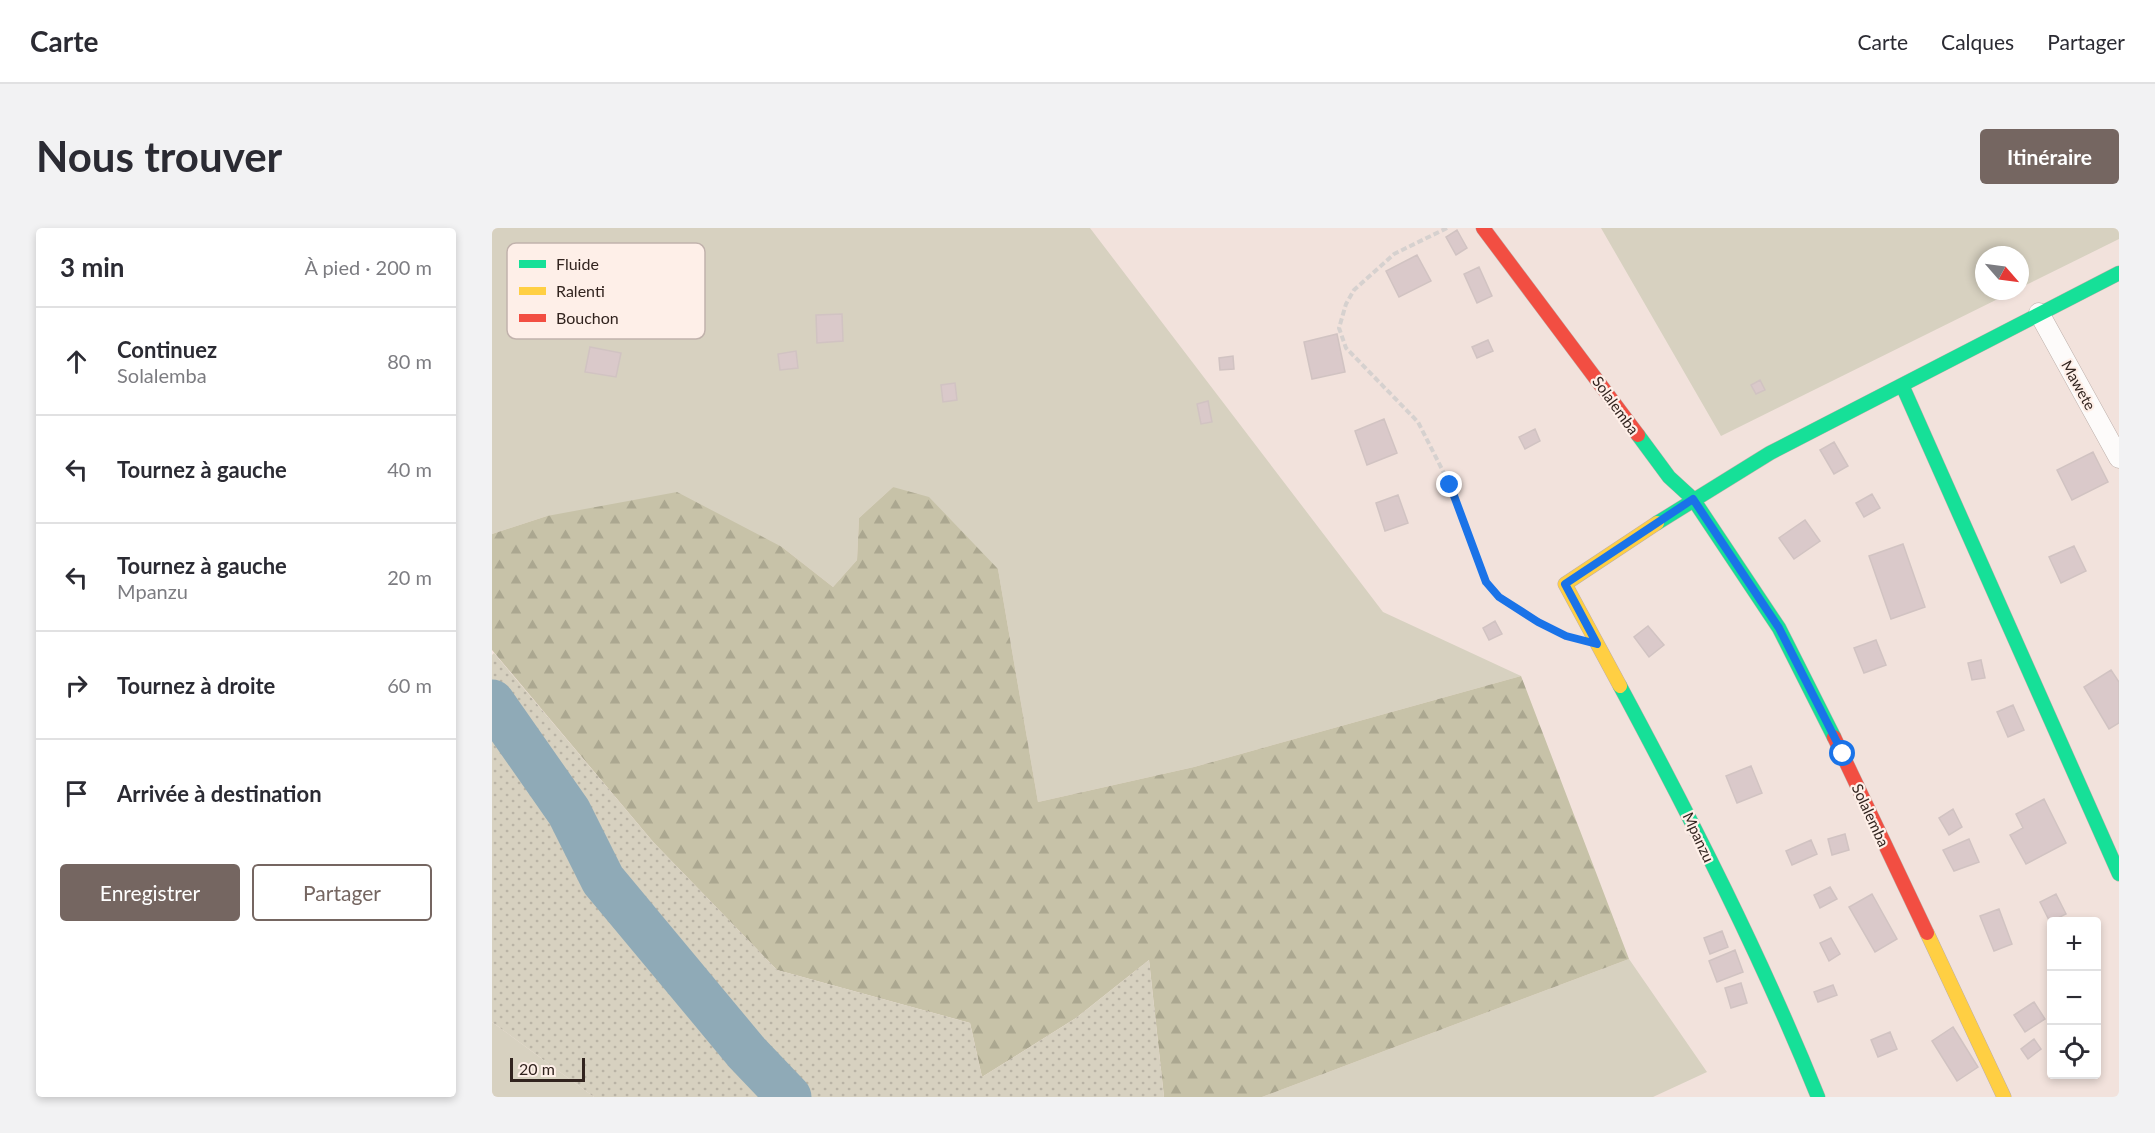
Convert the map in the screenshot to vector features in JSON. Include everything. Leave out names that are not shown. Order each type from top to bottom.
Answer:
[{"type":"street","name":"Solalemba","points":[[1483,228],[1669,477],[1693,499],[1779,628],[1843,754],[2004,1097]]},
{"type":"street","points":[[1693,499],[1770,453],[2119,273]]},
{"type":"street","name":"Mawete","points":[[2039,313],[2119,458]]},
{"type":"street","points":[[1902,385],[2119,874]]},
{"type":"street","name":"Mpanzu","points":[[1693,499],[1565,584],[1680,798],[1791,1030],[1818,1097]]},
{"type":"path","points":[[1447,228],[1394,254],[1354,290],[1346,304],[1339,328],[1346,348],[1418,422],[1450,485],[1486,582],[1499,597],[1538,622],[1566,636],[1597,644]]},
{"type":"shaded area","points":[[492,228],[1090,228],[1383,612],[1521,676],[1194,767],[1038,802],[998,569],[893,487],[859,518],[857,560],[833,587],[782,547],[547,516],[492,534]]},
{"type":"shaded area","points":[[1601,228],[2119,228],[2119,239],[2029,284],[2029,246],[1975,246],[1975,300],[1996,300],[1721,436]]},
{"type":"shaded area","points":[[494,653],[654,843],[777,970],[970,1023],[982,1077],[1076,1018],[1149,960],[1164,1097],[594,1097],[492,1022],[492,655]]},
{"type":"shaded area","points":[[1629,959],[1707,1072],[1653,1097],[1262,1097]]},
{"type":"shaded area","points":[[492,1022],[594,1097],[492,1097]]},
{"type":"green space","points":[[893,487],[929,497],[998,569],[1038,802],[1194,767],[1521,676],[1629,959],[1262,1097],[1164,1097],[1149,960],[1076,1018],[982,1077],[970,1023],[777,970],[654,843],[492,650],[492,534],[547,516],[677,492],[782,547],[833,587],[857,560],[859,518]]},
{"type":"building","points":[[1457,230],[1467,248],[1456,255],[1446,237]]},
{"type":"building","points":[[1417,255],[1431,281],[1399,297],[1386,271]]},
{"type":"building","points":[[1479,267],[1492,296],[1477,303],[1464,274]]},
{"type":"building","points":[[842,314],[843,341],[817,343],[816,315]]},
{"type":"building","points":[[1337,334],[1345,372],[1312,379],[1304,342]]},
{"type":"building","points":[[1488,340],[1493,351],[1477,358],[1472,347]]},
{"type":"building","points":[[590,347],[621,353],[616,377],[585,372]]},
{"type":"building","points":[[796,351],[798,368],[780,370],[778,354]]},
{"type":"building","points":[[1233,356],[1234,369],[1220,370],[1219,358]]},
{"type":"building","points":[[1760,380],[1765,390],[1756,394],[1751,385]]},
{"type":"building","points":[[955,383],[957,400],[943,402],[941,385]]},
{"type":"building","points":[[1208,401],[1212,422],[1201,424],[1197,404]]},
{"type":"building","points":[[1384,419],[1397,453],[1367,465],[1355,431]]},
{"type":"building","points":[[1535,429],[1540,441],[1525,449],[1519,437]]},
{"type":"building","points":[[1834,442],[1848,466],[1834,474],[1820,450]]},
{"type":"building","points":[[2093,452],[2108,482],[2072,500],[2057,470]]},
{"type":"building","points":[[1872,494],[1880,508],[1864,517],[1856,503]]},
{"type":"building","points":[[1398,495],[1408,523],[1385,531],[1376,503]]},
{"type":"building","points":[[1805,520],[1820,541],[1794,559],[1779,538]]},
{"type":"building","points":[[1903,544],[1925,607],[1891,619],[1869,556]]},
{"type":"building","points":[[2074,546],[2086,571],[2061,583],[2049,557]]},
{"type":"building","points":[[1495,621],[1502,634],[1489,640],[1483,628]]},
{"type":"building","points":[[1648,626],[1664,645],[1649,657],[1634,637]]},
{"type":"building","points":[[1876,640],[1886,665],[1864,673],[1854,648]]},
{"type":"building","points":[[1981,660],[1985,678],[1972,680],[1968,663]]},
{"type":"building","points":[[2111,670],[2119,682],[2119,723],[2109,729],[2084,687]]},
{"type":"building","points":[[2013,705],[2024,730],[2008,737],[1997,712]]},
{"type":"building","points":[[1751,766],[1762,793],[1737,803],[1726,776]]},
{"type":"building","points":[[2044,799],[2066,843],[2026,864],[2010,835],[2023,828],[2016,814]]},
{"type":"building","points":[[1953,809],[1962,827],[1949,835],[1939,818]]},
{"type":"building","points":[[1845,834],[1849,850],[1832,855],[1828,839]]},
{"type":"building","points":[[1969,839],[1979,862],[1954,871],[1943,850]]},
{"type":"building","points":[[1811,840],[1817,854],[1792,865],[1786,851]]},
{"type":"building","points":[[1830,887],[1837,899],[1820,908],[1814,895]]},
{"type":"building","points":[[1872,894],[1897,939],[1875,952],[1849,907]]},
{"type":"building","points":[[2056,894],[2066,914],[2060,917],[2048,917],[2040,902]]},
{"type":"building","points":[[1999,909],[2012,944],[1994,951],[1980,916]]},
{"type":"building","points":[[1722,931],[1728,947],[1710,954],[1704,938]]},
{"type":"building","points":[[1831,938],[1840,954],[1829,961],[1820,943]]},
{"type":"building","points":[[1735,950],[1743,972],[1717,982],[1709,961]]},
{"type":"building","points":[[1741,983],[1747,1003],[1731,1008],[1725,988]]},
{"type":"building","points":[[1833,985],[1837,995],[1818,1002],[1814,992]]},
{"type":"building","points":[[2034,1002],[2045,1019],[2025,1032],[2014,1015]]},
{"type":"building","points":[[1953,1027],[1978,1067],[1957,1081],[1932,1041]]},
{"type":"building","points":[[1890,1032],[1897,1049],[1878,1057],[1871,1040]]},
{"type":"building","points":[[2034,1039],[2041,1049],[2028,1059],[2021,1049]]},
{"type":"waterway","points":[[492,702],[569,812],[603,880],[747,1053],[789,1097]]},
{"type":"traffic: fast","points":[[1657,523],[1770,453],[2119,273]]},
{"type":"traffic: fast","points":[[1902,385],[2119,874]]},
{"type":"traffic: fast","points":[[1638,435],[1669,477],[1693,499],[1779,628],[1834,737]]},
{"type":"traffic: fast","points":[[1620,686],[1725,889],[1818,1097]]},
{"type":"traffic: slow","points":[[1620,686],[1565,584],[1657,523]]},
{"type":"traffic: slow","points":[[1927,933],[2004,1097]]},
{"type":"traffic: jam","points":[[1483,228],[1638,435]]},
{"type":"traffic: jam","points":[[1834,737],[1927,933]]},
{"type":"route","points":[[1450,485],[1486,582],[1499,597],[1538,622],[1566,636],[1597,644],[1565,584],[1693,499],[1779,628],[1843,754]]}]
